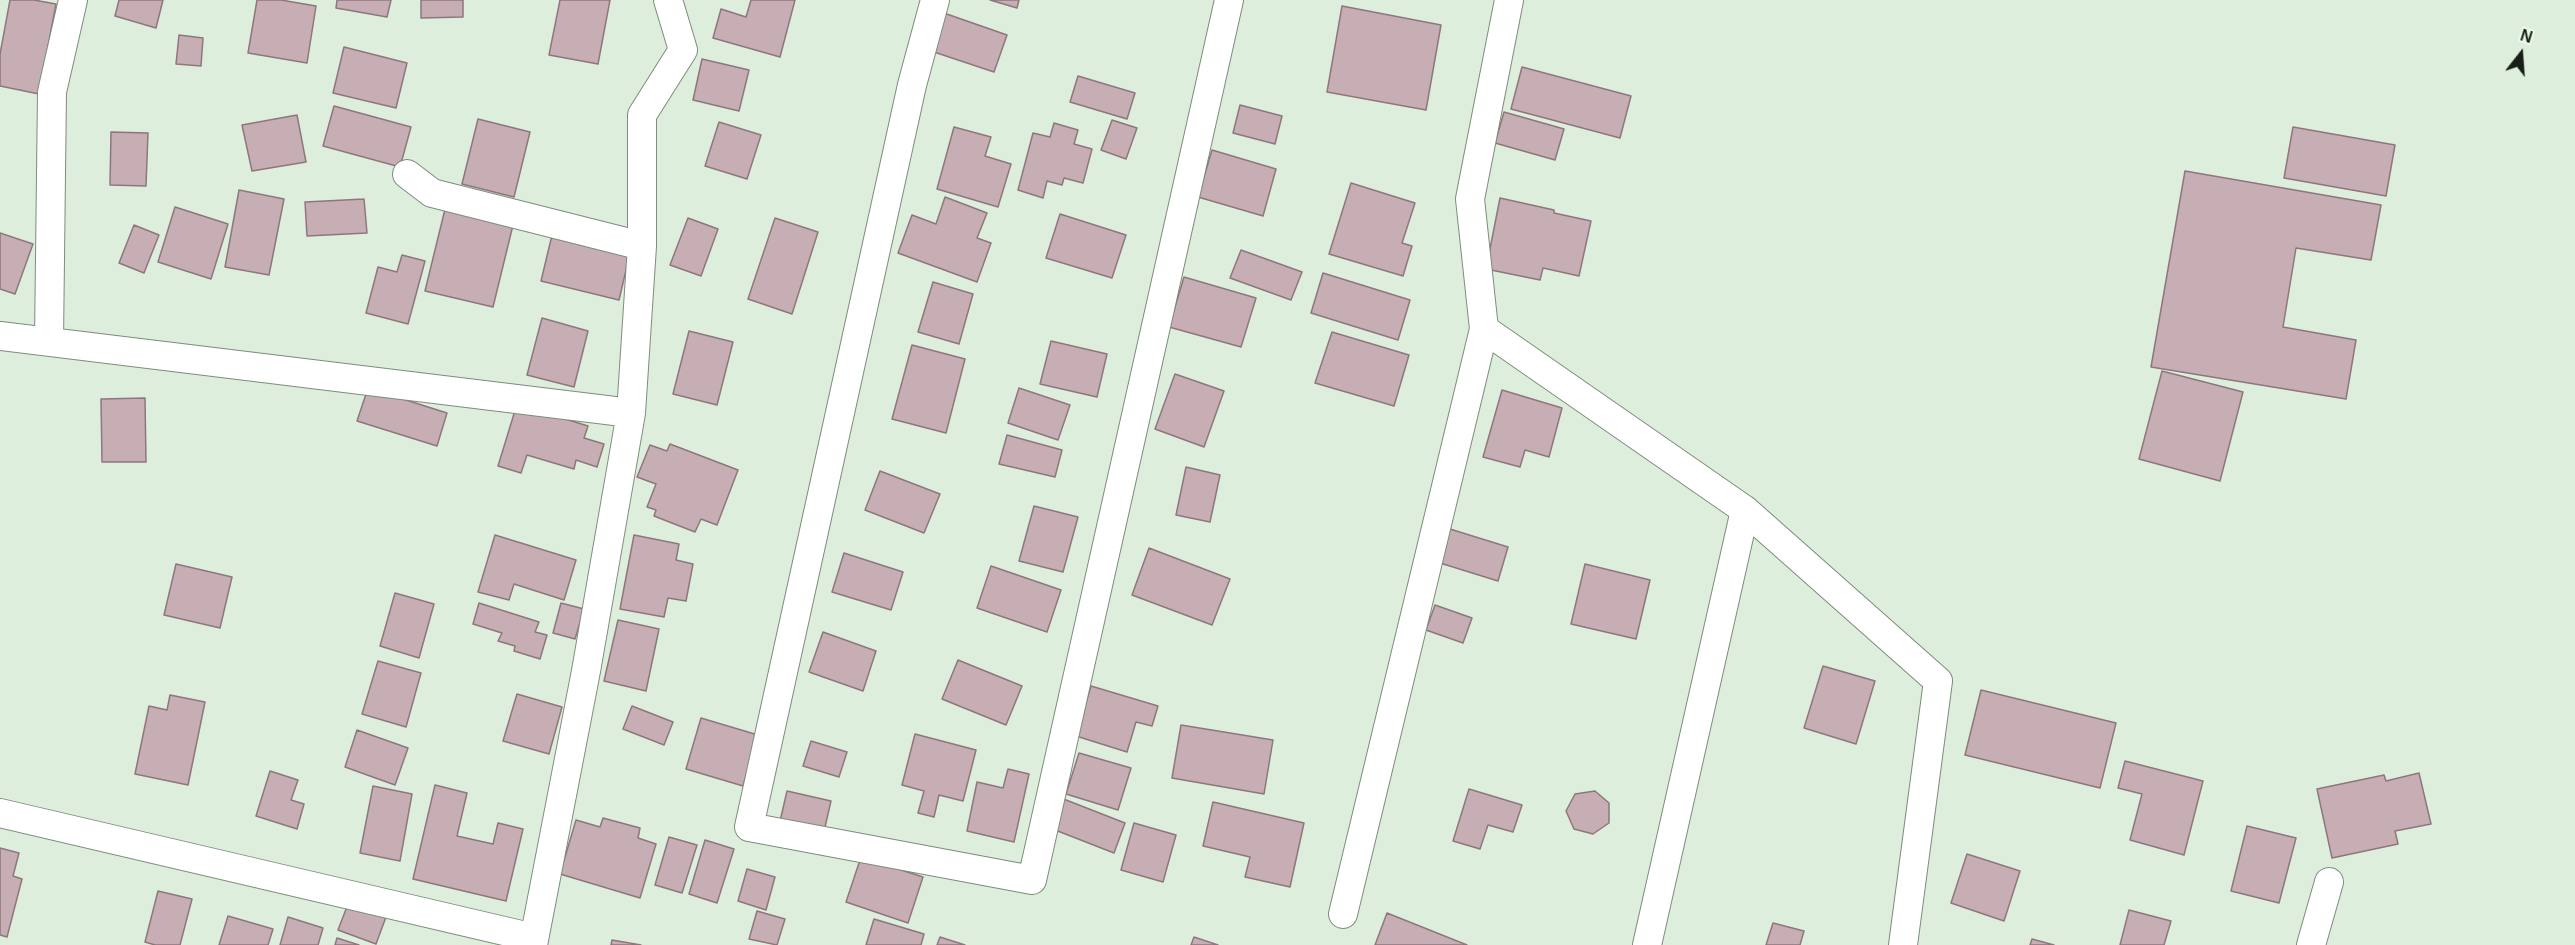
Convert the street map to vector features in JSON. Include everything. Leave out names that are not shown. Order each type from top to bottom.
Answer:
[{"type":"street","points":[[49,341],[52,92],[73,0]]},
{"type":"street","points":[[0,813],[534,941],[632,413],[642,246],[642,115],[683,50],[668,0]]},
{"type":"street","points":[[935,0],[912,85],[749,827],[1032,880],[1229,0]]},
{"type":"street","points":[[1343,914],[1484,329],[1470,199],[1509,0]]},
{"type":"street","points":[[407,174],[432,193],[642,246]]},
{"type":"street","points":[[1484,329],[1745,510],[1938,681],[1903,945]]},
{"type":"street","points":[[0,336],[632,413]]},
{"type":"street","points":[[1647,945],[1745,510]]},
{"type":"street","points":[[2311,945],[2330,882]]},
{"type":"building","points":[[10,0],[34,0],[56,4],[39,94],[0,86],[0,54]]},
{"type":"building","points":[[119,0],[163,0],[156,28],[115,16]]},
{"type":"building","points":[[257,0],[281,0],[316,6],[307,63],[248,53]]},
{"type":"building","points":[[337,0],[391,0],[387,17],[336,8]]},
{"type":"building","points":[[421,0],[463,0],[463,17],[421,18]]},
{"type":"building","points":[[560,0],[610,0],[598,64],[549,55]]},
{"type":"building","points":[[751,0],[795,0],[780,57],[713,38],[721,9],[746,17]]},
{"type":"building","points":[[990,0],[1019,0],[1017,8]]},
{"type":"building","points":[[1342,6],[1441,25],[1426,110],[1327,92]]},
{"type":"building","points":[[941,12],[1007,35],[994,72],[928,50]]},
{"type":"building","points":[[179,35],[203,38],[201,66],[176,64]]},
{"type":"building","points":[[344,47],[407,63],[396,108],[333,93]]},
{"type":"building","points":[[702,59],[749,70],[739,111],[693,100]]},
{"type":"building","points":[[1522,67],[1631,96],[1620,138],[1511,109]]},
{"type":"building","points":[[1078,76],[1135,93],[1127,119],[1070,102]]},
{"type":"building","points":[[1240,105],[1282,116],[1275,144],[1233,133]]},
{"type":"building","points":[[334,106],[411,127],[400,167],[323,146]]},
{"type":"building","points":[[1504,112],[1564,129],[1555,160],[1495,143]]},
{"type":"building","points":[[297,115],[306,162],[252,171],[242,125]]},
{"type":"building","points":[[478,119],[530,132],[514,197],[462,184]]},
{"type":"building","points":[[1112,120],[1137,128],[1126,159],[1101,150]]},
{"type":"building","points":[[719,122],[761,135],[747,179],[705,166]]},
{"type":"building","points":[[1054,123],[1078,130],[1074,144],[1092,149],[1083,183],[1064,178],[1062,185],[1047,181],[1043,198],[1018,190],[1033,133],[1050,137]]},
{"type":"building","points":[[954,127],[991,137],[985,156],[1011,164],[998,207],[937,189]]},
{"type":"building","points":[[2293,127],[2395,145],[2386,196],[2284,178]]},
{"type":"building","points":[[111,132],[148,133],[146,186],[110,185]]},
{"type":"building","points":[[1212,150],[1276,169],[1263,216],[1198,197]]},
{"type":"building","points":[[2185,171],[2381,205],[2371,260],[2296,248],[2283,327],[2356,340],[2346,399],[2151,367]]},
{"type":"building","points":[[1351,183],[1415,203],[1402,243],[1412,246],[1403,276],[1329,254]]},
{"type":"building","points":[[239,190],[284,199],[269,275],[225,267]]},
{"type":"building","points":[[945,197],[987,213],[977,238],[991,243],[977,282],[898,253],[912,215],[936,224]]},
{"type":"building","points":[[1500,198],[1591,221],[1579,276],[1543,268],[1540,280],[1486,269]]},
{"type":"building","points":[[364,199],[367,233],[307,236],[305,202]]},
{"type":"building","points":[[446,205],[514,221],[493,307],[425,291]]},
{"type":"building","points":[[175,207],[228,224],[211,279],[158,262]]},
{"type":"building","points":[[1060,214],[1126,235],[1112,278],[1046,258]]},
{"type":"building","points":[[688,218],[718,229],[701,276],[670,265]]},
{"type":"building","points":[[775,218],[818,232],[792,314],[748,299]]},
{"type":"building","points":[[134,225],[159,235],[144,273],[119,263]]},
{"type":"building","points":[[553,231],[631,249],[619,300],[541,281]]},
{"type":"building","points":[[0,233],[33,244],[15,294],[0,289]]},
{"type":"building","points":[[1241,250],[1302,272],[1291,300],[1230,278]]},
{"type":"building","points":[[402,255],[425,261],[408,324],[366,313],[378,267],[397,272]]},
{"type":"building","points":[[1323,273],[1410,300],[1398,340],[1311,313]]},
{"type":"building","points":[[1184,277],[1256,298],[1241,347],[1169,327]]},
{"type":"building","points":[[933,282],[973,294],[959,344],[918,332]]},
{"type":"building","points":[[542,318],[588,331],[574,387],[527,375]]},
{"type":"building","points":[[689,331],[733,342],[717,405],[673,394]]},
{"type":"building","points":[[1332,332],[1409,355],[1394,406],[1315,383]]},
{"type":"building","points":[[1051,341],[1107,354],[1097,397],[1040,384]]},
{"type":"building","points":[[912,345],[965,359],[946,433],[892,419]]},
{"type":"building","points":[[2162,371],[2243,392],[2220,481],[2139,459]]},
{"type":"building","points":[[1175,374],[1224,391],[1204,447],[1155,429]]},
{"type":"building","points":[[368,388],[447,413],[437,446],[357,421]]},
{"type":"building","points":[[1019,388],[1070,405],[1058,440],[1008,423]]},
{"type":"building","points":[[1502,390],[1562,408],[1549,457],[1525,450],[1520,467],[1483,457]]},
{"type":"building","points":[[145,398],[146,462],[102,462],[101,399]]},
{"type":"building","points":[[517,404],[588,426],[584,438],[604,444],[597,467],[576,460],[574,469],[527,455],[521,473],[498,466]]},
{"type":"building","points":[[1007,435],[1062,450],[1055,477],[999,464]]},
{"type":"building","points":[[670,444],[738,470],[717,525],[701,519],[695,532],[654,516],[656,510],[647,507],[656,484],[637,477],[650,445],[667,451]]},
{"type":"building","points":[[1186,467],[1220,475],[1210,522],[1176,515]]},
{"type":"building","points":[[880,471],[940,494],[924,533],[865,510]]},
{"type":"building","points":[[1034,506],[1078,517],[1063,572],[1019,561]]},
{"type":"building","points":[[1450,529],[1508,547],[1498,581],[1440,563]]},
{"type":"building","points":[[495,535],[576,560],[564,600],[514,584],[509,600],[478,592]]},
{"type":"building","points":[[634,535],[679,544],[676,560],[693,564],[686,601],[668,598],[664,617],[620,609]]},
{"type":"building","points":[[1149,548],[1230,579],[1212,625],[1132,595]]},
{"type":"building","points":[[844,553],[903,572],[891,610],[832,592]]},
{"type":"building","points":[[176,564],[232,577],[220,628],[164,615]]},
{"type":"building","points":[[1585,564],[1650,580],[1636,639],[1571,624]]},
{"type":"building","points":[[991,566],[1061,590],[1047,632],[977,608]]},
{"type":"building","points":[[395,593],[434,604],[419,658],[380,646]]},
{"type":"building","points":[[479,603],[539,622],[535,632],[547,635],[540,659],[514,651],[515,646],[498,641],[502,633],[473,624]]},
{"type":"building","points":[[561,603],[584,609],[575,639],[553,633]]},
{"type":"building","points":[[1435,605],[1472,618],[1463,643],[1426,630]]},
{"type":"building","points":[[618,620],[659,629],[646,691],[604,681]]},
{"type":"building","points":[[823,632],[876,651],[863,691],[809,672]]},
{"type":"building","points":[[958,660],[1022,686],[1006,725],[942,699]]},
{"type":"building","points":[[378,661],[421,673],[406,727],[362,714]]},
{"type":"building","points":[[1823,666],[1875,681],[1856,744],[1804,728]]},
{"type":"building","points":[[1091,686],[1158,706],[1152,726],[1136,722],[1127,752],[1076,736]]},
{"type":"building","points":[[1981,690],[2116,723],[2100,788],[1965,755]]},
{"type":"building","points":[[517,694],[562,707],[549,754],[503,741]]},
{"type":"building","points":[[170,695],[205,702],[188,785],[135,774],[149,706],[167,710]]},
{"type":"building","points":[[632,706],[673,722],[664,745],[623,729]]},
{"type":"building","points":[[701,718],[758,735],[743,786],[686,769]]},
{"type":"building","points":[[1181,725],[1273,740],[1264,794],[1172,778]]},
{"type":"building","points":[[357,730],[408,748],[395,785],[345,767]]},
{"type":"building","points":[[915,734],[976,750],[963,801],[939,795],[934,817],[918,813],[924,791],[902,785]]},
{"type":"building","points":[[811,741],[847,752],[839,777],[803,766]]},
{"type":"building","points":[[1079,753],[1131,768],[1118,810],[1066,794]]},
{"type":"building","points":[[2125,761],[2203,781],[2184,855],[2130,840],[2142,794],[2118,788]]},
{"type":"building","points":[[1008,769],[1029,774],[1014,842],[967,831],[977,782],[1003,788]]},
{"type":"building","points":[[270,771],[298,780],[291,800],[304,804],[297,829],[256,816]]},
{"type":"building","points":[[2419,773],[2431,824],[2395,831],[2398,844],[2332,858],[2317,789],[2384,775],[2386,781]]},
{"type":"building","points":[[435,785],[467,793],[457,836],[493,844],[498,823],[523,829],[506,901],[413,879]]},
{"type":"building","points":[[373,786],[412,794],[400,861],[360,853]]},
{"type":"building","points":[[1469,789],[1522,805],[1513,832],[1488,825],[1480,849],[1453,841]]},
{"type":"building","points":[[787,791],[831,801],[822,840],[778,830]]},
{"type":"building","points":[[1595,791],[1609,803],[1609,823],[1593,834],[1574,829],[1566,811],[1575,794]]},
{"type":"building","points":[[1061,798],[1125,823],[1114,853],[1050,828]]},
{"type":"building","points":[[1213,802],[1304,823],[1290,887],[1245,877],[1250,857],[1203,846]]},
{"type":"building","points":[[603,818],[640,828],[638,838],[656,844],[640,898],[560,874],[576,820],[600,827]]},
{"type":"building","points":[[1134,823],[1176,835],[1163,882],[1121,870]]},
{"type":"building","points":[[2247,826],[2296,838],[2279,903],[2231,891]]},
{"type":"building","points":[[669,837],[697,845],[682,893],[655,885]]},
{"type":"building","points":[[705,840],[734,849],[717,903],[689,894]]},
{"type":"building","points":[[0,848],[19,853],[13,876],[22,879],[7,937],[0,935]]},
{"type":"building","points":[[1967,854],[2020,871],[2004,921],[1951,903]]},
{"type":"building","points":[[861,857],[923,877],[908,923],[846,902]]},
{"type":"building","points":[[747,869],[775,877],[766,910],[738,901]]},
{"type":"building","points":[[158,891],[192,899],[180,945],[155,945],[145,942]]},
{"type":"building","points":[[348,904],[386,917],[376,944],[338,930]]},
{"type":"building","points":[[2129,910],[2171,921],[2164,945],[2120,945]]},
{"type":"building","points":[[757,911],[785,919],[777,945],[749,939]]},
{"type":"building","points":[[1387,913],[1467,945],[1375,945]]},
{"type":"building","points":[[228,916],[273,929],[268,945],[219,945]]},
{"type":"building","points":[[288,917],[323,928],[318,945],[280,945]]},
{"type":"building","points":[[874,919],[924,934],[921,945],[866,945]]},
{"type":"building","points":[[1773,923],[1804,931],[1800,945],[1766,945]]},
{"type":"building","points":[[940,937],[965,945],[937,945]]},
{"type":"building","points":[[1194,937],[1218,945],[1191,945]]},
{"type":"building","points":[[337,938],[359,945],[335,945]]},
{"type":"building","points":[[2032,939],[2054,945],[2030,945]]},
{"type":"building","points":[[612,940],[641,945],[611,945]]}]
